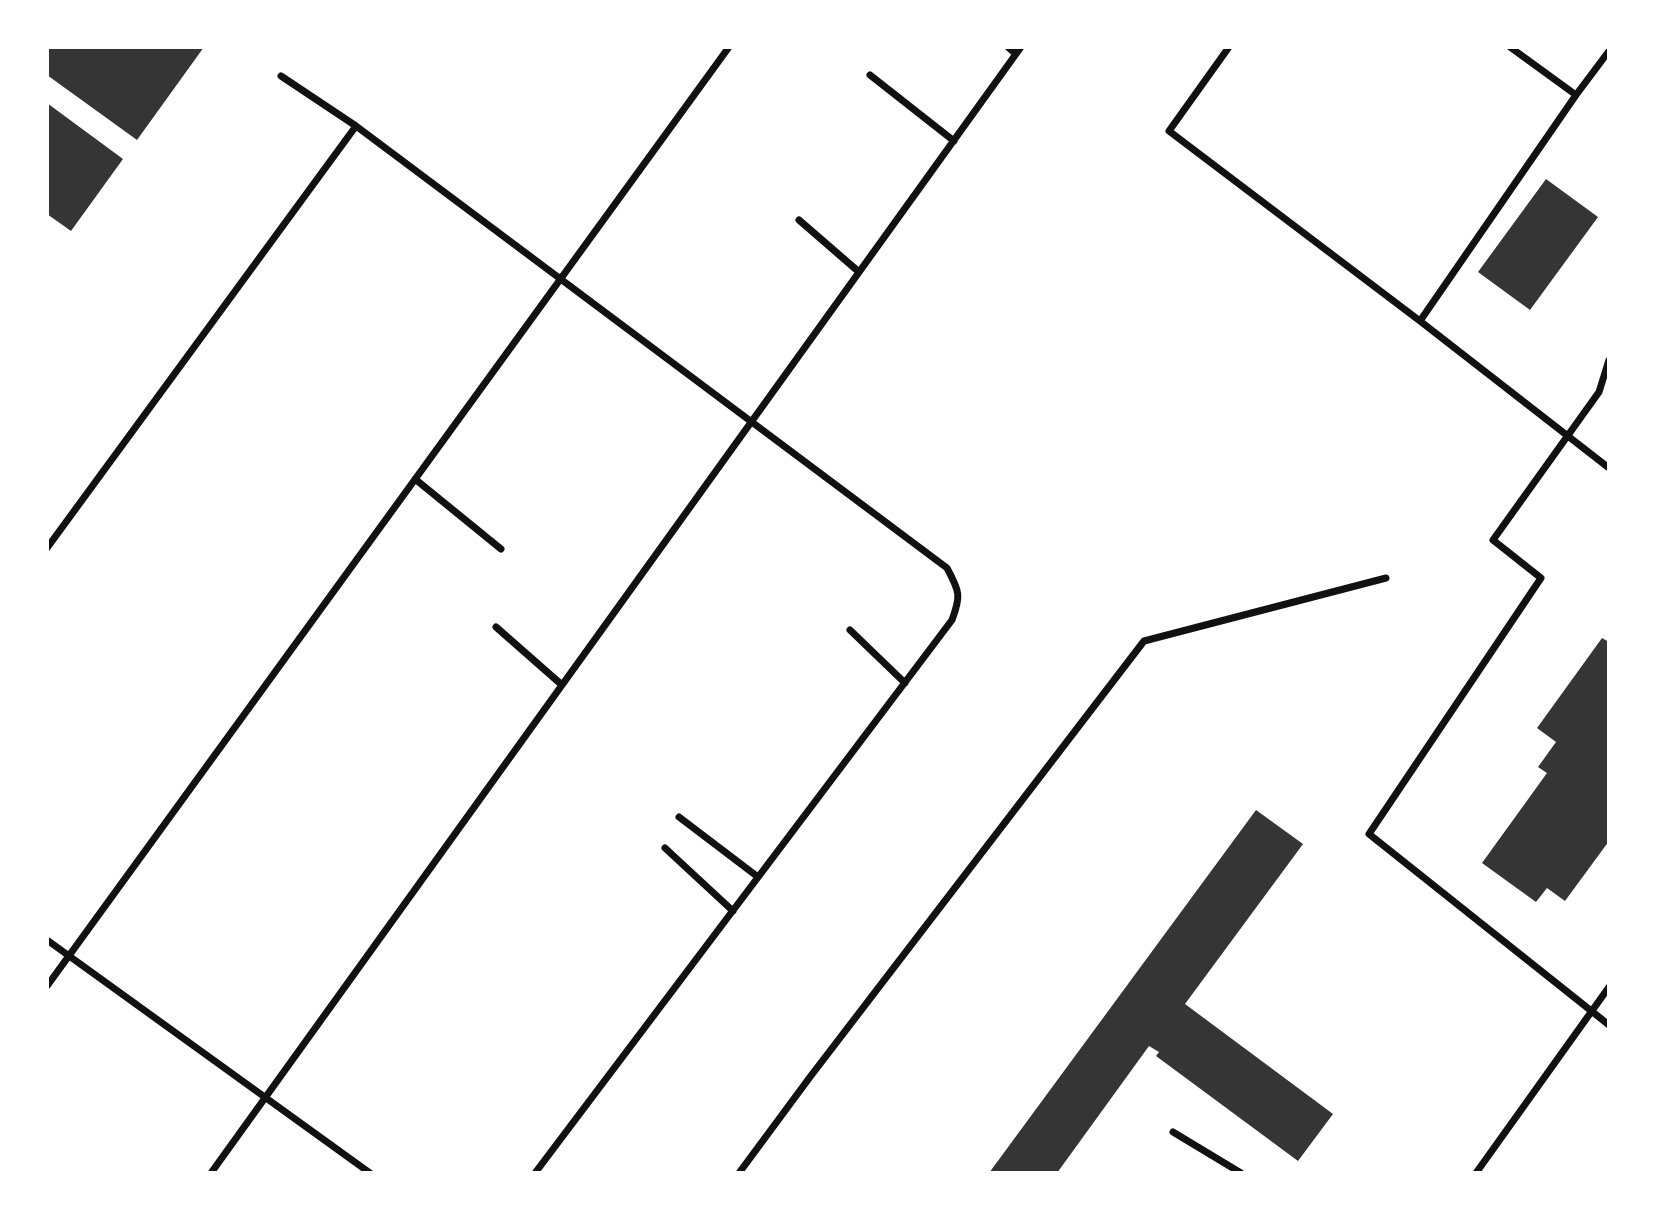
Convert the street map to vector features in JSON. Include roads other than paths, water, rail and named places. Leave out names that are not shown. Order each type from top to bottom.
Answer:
[{"type":"street","points":[[47,986],[729,47]]},
{"type":"street","points":[[211,1173],[1018,51],[1008,47]]},
{"type":"street","points":[[1229,47],[1169,131],[1609,468]]},
{"type":"street","points":[[1510,47],[1576,95]]},
{"type":"street","points":[[1420,321],[1609,51]]},
{"type":"street","points":[[870,75],[954,141]]},
{"type":"street","points":[[281,76],[356,126],[947,568],[958,588],[958,604],[952,620],[535,1173]]},
{"type":"street","points":[[47,548],[356,126]]},
{"type":"street","points":[[799,219],[859,272]]},
{"type":"street","points":[[1609,359],[1599,393],[1493,540],[1541,578],[1369,834],[1609,1025]]},
{"type":"street","points":[[415,479],[501,549]]},
{"type":"street","points":[[739,1173],[1144,641],[1386,578]]},
{"type":"street","points":[[496,627],[562,685]]},
{"type":"street","points":[[850,630],[905,682]]},
{"type":"street","points":[[679,817],[758,877]]},
{"type":"street","points":[[665,848],[733,911]]},
{"type":"street","points":[[47,940],[370,1173]]},
{"type":"street","points":[[1476,1173],[1609,987]]},
{"type":"street","points":[[1173,1132],[1241,1173]]}]
